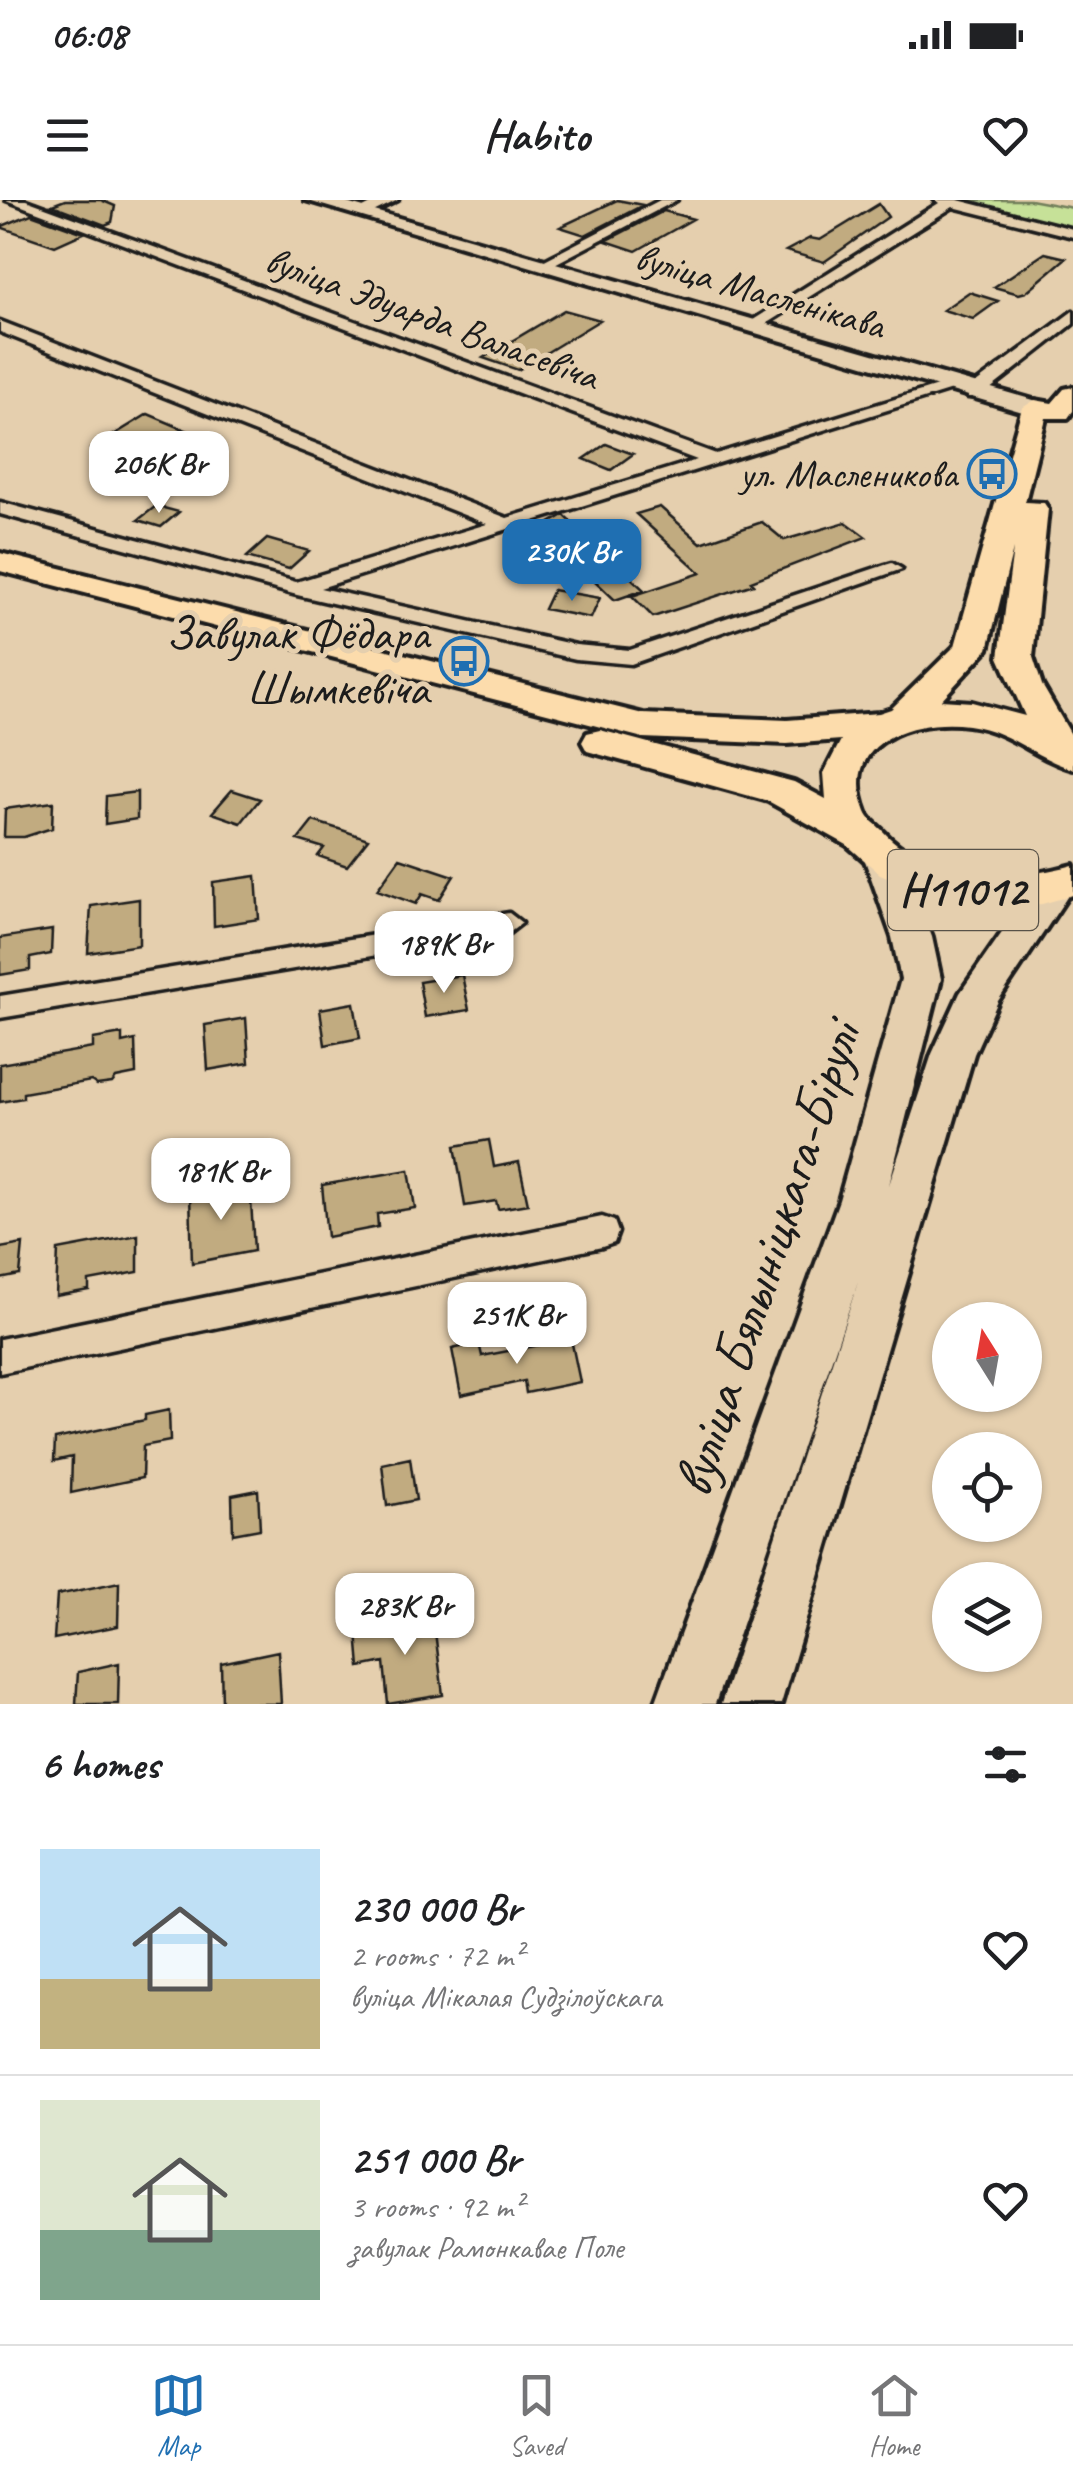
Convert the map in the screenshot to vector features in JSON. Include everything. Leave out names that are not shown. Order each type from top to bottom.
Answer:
[{"type":"main road","name":"вуліца Масленікава","points":[[315,200],[963,390]]},
{"type":"main road","points":[[963,390],[1056,405],[1029,529],[1016,656],[1025,685],[1066,752]]},
{"type":"main road","name":"Н11012","points":[[1056,405],[970,649],[895,721],[851,752],[842,779],[847,809],[874,845],[919,876],[964,890],[1012,895],[1068,882]]},
{"type":"main road","points":[[0,562],[643,726],[787,732],[895,721],[941,712],[982,716],[1023,728],[1066,752]]},
{"type":"main road","points":[[0,590],[730,774],[781,792],[874,845]]},
{"type":"main road","name":"вуліца Бялыніцкага-Бірулі","points":[[685,1704],[862,1200],[921,978],[912,936],[874,845]]},
{"type":"main road","name":"Н11012","points":[[751,1704],[953,1054],[981,993],[1068,882]]},
{"type":"street","name":"вуліца Эдуарда Валасевіча","points":[[13,200],[715,460]]},
{"type":"street","points":[[360,213],[390,200]]},
{"type":"street","points":[[540,266],[670,200]]},
{"type":"street","points":[[750,327],[946,201],[1073,234]]},
{"type":"street","points":[[297,589],[715,460],[963,390],[1073,316]]},
{"type":"street","points":[[0,326],[507,525]]},
{"type":"street","points":[[0,508],[297,589],[576,652],[630,657],[892,568]]},
{"type":"street","points":[[0,1007],[509,924]]},
{"type":"street","points":[[0,1356],[602,1232]]},
{"type":"green space","points":[[954,200],[1030,200],[1073,208],[1073,230]]},
{"type":"building","points":[[65,200],[101,200],[115,206],[112,222],[105,225],[52,205]]},
{"type":"building","points":[[617,200],[643,205],[585,235],[560,227]]},
{"type":"building","points":[[879,204],[888,217],[824,262],[786,251],[810,238],[820,240]]},
{"type":"building","points":[[664,211],[693,219],[636,251],[606,241]]},
{"type":"building","points":[[31,214],[84,233],[55,246],[0,227]]},
{"type":"building","points":[[1045,253],[1066,258],[1026,292],[1019,294],[994,287]]},
{"type":"building","points":[[969,292],[998,301],[973,319],[943,310]]},
{"type":"building","points":[[564,310],[600,320],[518,370],[483,358]]},
{"type":"building","points":[[148,414],[188,431],[131,463],[91,449]]},
{"type":"building","points":[[606,444],[633,454],[611,470],[584,459]]},
{"type":"building","points":[[156,506],[179,512],[161,527],[138,520]]},
{"type":"building","points":[[660,507],[701,543],[762,522],[784,540],[846,522],[866,537],[751,581],[754,584],[653,617],[632,596],[701,573],[636,514]]},
{"type":"building","points":[[564,515],[644,590],[615,600],[593,579],[600,577],[550,523]]},
{"type":"building","points":[[267,539],[309,551],[289,569],[247,557]]},
{"type":"building","points":[[553,590],[600,598],[591,618],[544,609]]},
{"type":"building","points":[[232,790],[260,799],[241,823],[212,813]]},
{"type":"building","points":[[137,792],[137,819],[105,824],[106,796]]},
{"type":"building","points":[[53,802],[52,828],[24,837],[4,837],[5,809]]},
{"type":"building","points":[[313,821],[368,839],[347,866],[318,856],[324,848],[298,840]]},
{"type":"building","points":[[400,858],[454,876],[439,900],[422,894],[416,904],[377,890]]},
{"type":"building","points":[[256,876],[259,919],[214,926],[213,882]]},
{"type":"building","points":[[139,899],[139,945],[88,953],[91,906]]},
{"type":"building","points":[[52,930],[51,954],[30,958],[30,970],[0,975],[0,938]]},
{"type":"building","points":[[462,975],[469,1010],[425,1017],[419,982]]},
{"type":"building","points":[[354,1003],[360,1038],[325,1045],[320,1009]]},
{"type":"building","points":[[246,1018],[249,1063],[208,1070],[205,1025]]},
{"type":"building","points":[[122,1034],[122,1043],[135,1040],[136,1074],[116,1078],[112,1083],[97,1085],[91,1081],[23,1093],[23,1098],[0,1102],[0,1064],[93,1048],[93,1039]]},
{"type":"building","points":[[489,1140],[494,1167],[519,1162],[528,1204],[498,1209],[496,1201],[465,1206],[455,1146]]},
{"type":"building","points":[[409,1170],[415,1208],[377,1214],[378,1227],[327,1237],[322,1185]]},
{"type":"building","points":[[250,1183],[254,1251],[192,1263],[190,1194]]},
{"type":"building","points":[[138,1235],[138,1272],[89,1281],[89,1290],[56,1296],[58,1250]]},
{"type":"building","points":[[23,1244],[20,1275],[0,1279],[0,1248]]},
{"type":"building","points":[[571,1339],[580,1382],[526,1393],[524,1381],[461,1395],[452,1349],[479,1343],[482,1356]]},
{"type":"building","points":[[169,1410],[170,1441],[143,1446],[142,1478],[71,1493],[72,1457],[54,1461],[55,1439],[145,1420],[145,1415]]},
{"type":"building","points":[[410,1458],[416,1500],[387,1506],[382,1464]]},
{"type":"building","points":[[258,1490],[260,1529],[233,1534],[232,1495]]},
{"type":"building","points":[[119,1582],[118,1626],[54,1639],[57,1595]]},
{"type":"building","points":[[433,1616],[443,1695],[388,1704],[384,1662],[360,1667],[357,1632]]},
{"type":"building","points":[[278,1651],[281,1704],[222,1704],[221,1663]]},
{"type":"building","points":[[119,1663],[118,1704],[76,1704],[78,1672]]},
{"type":"place","name":"ул. Масленикова","points":[[992,474]]},
{"type":"place","name":"Завулак Фёдара Шымкевіча","points":[[464,661]]}]
